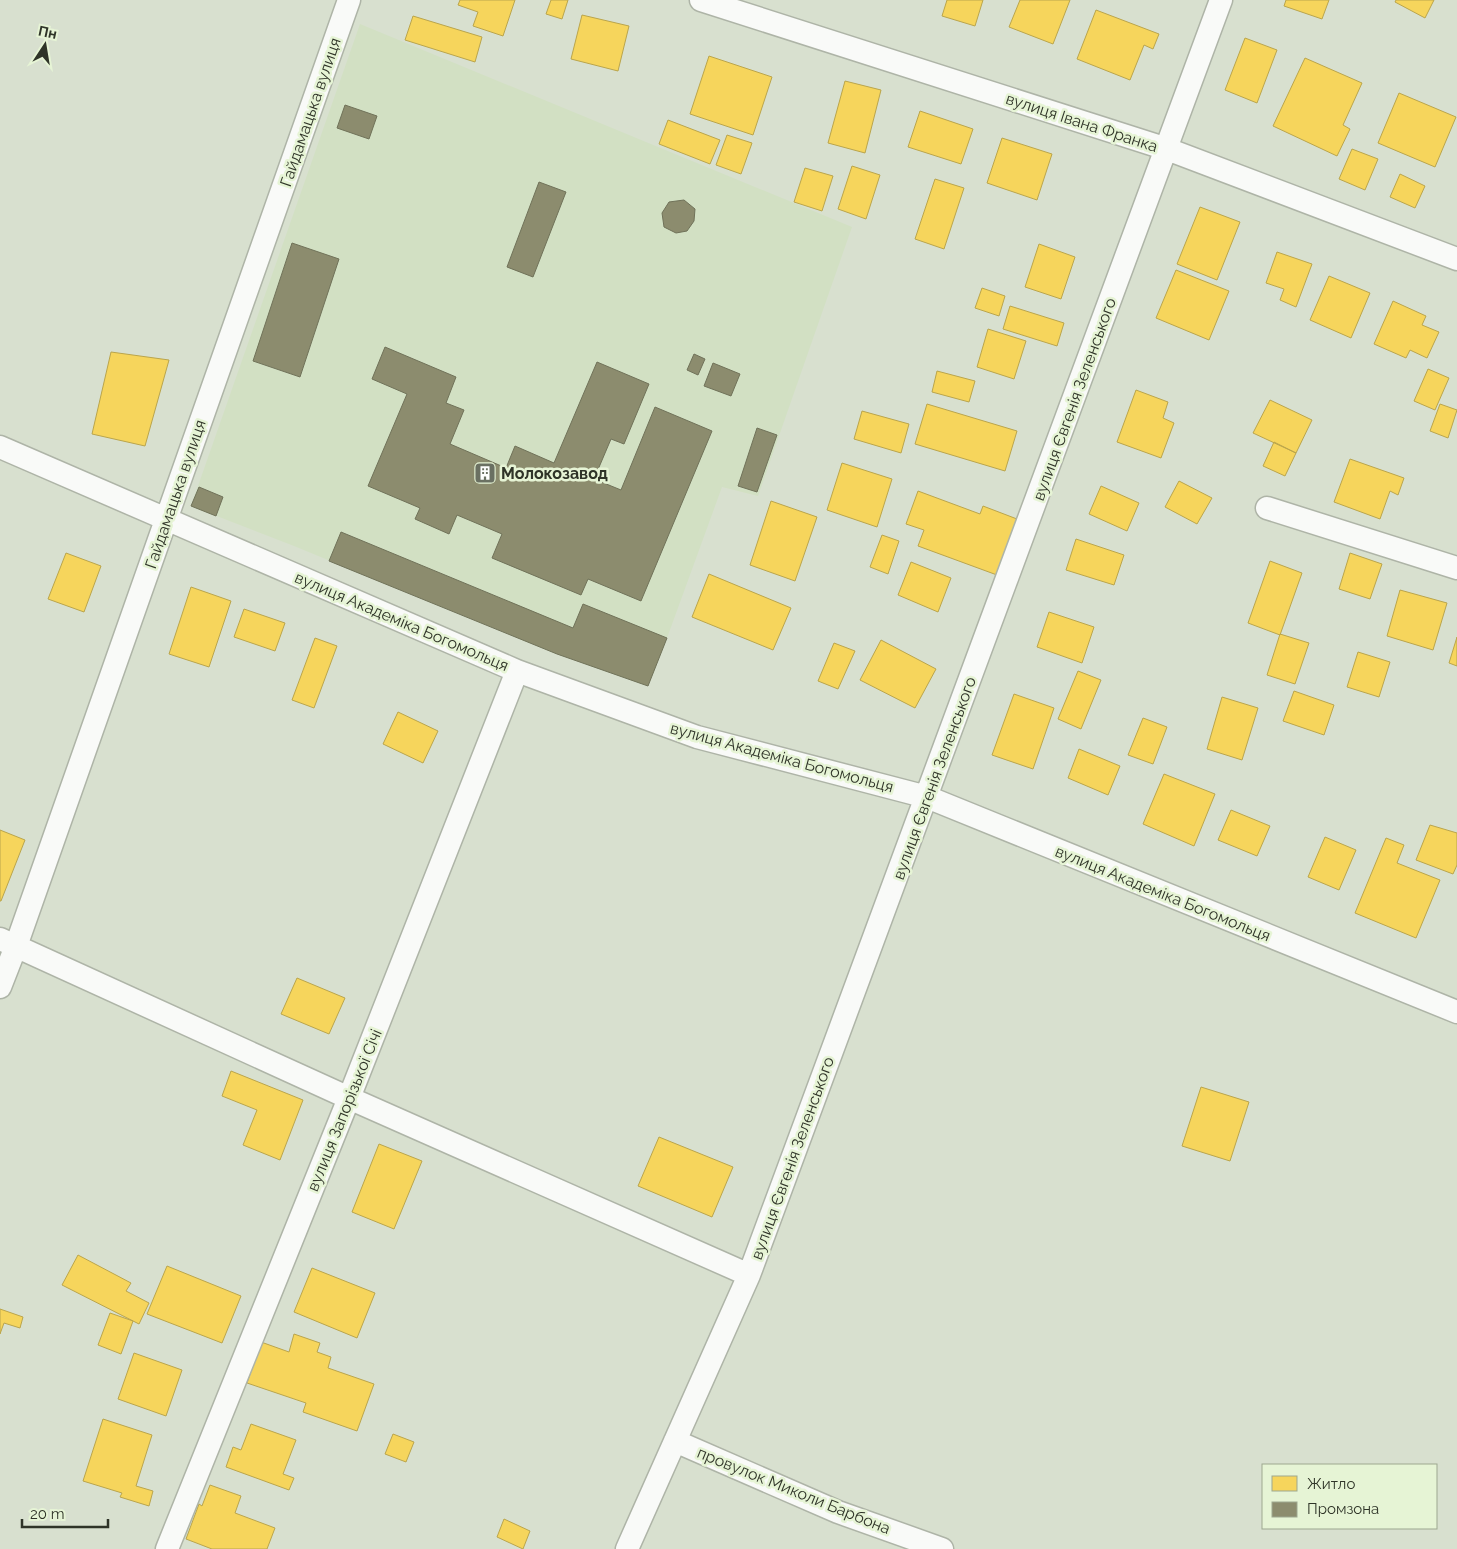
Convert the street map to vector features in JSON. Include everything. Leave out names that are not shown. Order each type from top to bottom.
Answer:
[{"type":"street","name":"Гайдамацька вулиця","points":[[0,987],[8,942],[166,518],[349,0]]},
{"type":"street","name":"вулиця Івана Франка","points":[[701,0],[1167,149],[1457,259]]},
{"type":"street","name":"вулиця Євгенія Зеленського","points":[[627,1549],[749,1275],[1221,0]]},
{"type":"street","name":"вулиця Академіка Богомольця","points":[[0,447],[517,670],[697,737],[927,797],[1457,1012]]},
{"type":"street","points":[[1267,508],[1457,568]]},
{"type":"street","name":"вулиця Запорізької Січі","points":[[167,1549],[349,1098],[517,670]]},
{"type":"street","points":[[8,942],[349,1098],[749,1275]]},
{"type":"street","name":"провулок Миколи Барбона","points":[[674,1441],[838,1512],[942,1549]]},
{"type":"shaded area","name":"Молокозавод","points":[[360,24],[852,227],[758,496],[722,487],[648,686],[557,654],[294,546],[191,506]]},
{"type":"building: Житло","points":[[460,0],[515,0],[503,36],[473,26],[478,12],[458,5]]},
{"type":"building: Житло","points":[[551,0],[568,0],[562,19],[546,14]]},
{"type":"building: Житло","points":[[947,0],[983,0],[975,26],[942,16]]},
{"type":"building: Житло","points":[[1020,0],[1070,0],[1053,44],[1009,27]]},
{"type":"building: Житло","points":[[1286,0],[1329,0],[1322,19],[1284,6]]},
{"type":"building: Житло","points":[[1396,0],[1434,0],[1425,18],[1395,2]]},
{"type":"building: Житло","points":[[1096,10],[1159,34],[1153,49],[1144,45],[1130,80],[1077,59]]},
{"type":"building: Житло","points":[[582,15],[629,26],[618,71],[571,59]]},
{"type":"building: Житло","points":[[413,16],[482,37],[475,62],[405,40]]},
{"type":"building: Житло","points":[[1245,38],[1277,50],[1257,103],[1225,90]]},
{"type":"building: Житло","points":[[709,56],[772,77],[753,135],[690,114]]},
{"type":"building: Житло","points":[[1305,58],[1362,83],[1343,125],[1350,129],[1337,156],[1273,126]]},
{"type":"building: Житло","points":[[845,81],[881,90],[865,153],[828,143]]},
{"type":"building: Житло","points":[[1399,93],[1456,117],[1435,167],[1378,143]]},
{"type":"building: Житло","points":[[920,111],[973,129],[961,164],[908,147]]},
{"type":"building: Житло","points":[[668,120],[720,140],[710,164],[659,144]]},
{"type":"building: Житло","points":[[727,135],[752,143],[741,174],[716,165]]},
{"type":"building: Житло","points":[[1002,138],[1052,154],[1037,200],[987,183]]},
{"type":"building: Житло","points":[[1352,149],[1378,159],[1365,190],[1339,179]]},
{"type":"building: Житло","points":[[852,166],[880,175],[866,219],[838,209]]},
{"type":"building: Житло","points":[[805,168],[833,176],[822,211],[794,202]]},
{"type":"building: Житло","points":[[1400,174],[1425,186],[1415,208],[1390,197]]},
{"type":"building: Житло","points":[[935,179],[964,188],[944,249],[915,239]]},
{"type":"building: Житло","points":[[1200,207],[1240,222],[1217,280],[1177,264]]},
{"type":"building: Житло","points":[[1039,244],[1075,257],[1061,299],[1025,287]]},
{"type":"building: Житло","points":[[1277,252],[1312,264],[1296,307],[1280,300],[1284,289],[1266,283]]},
{"type":"building: Житло","points":[[1176,270],[1229,291],[1209,340],[1156,318]]},
{"type":"building: Житло","points":[[1329,276],[1370,293],[1351,338],[1310,320]]},
{"type":"building: Житло","points":[[982,288],[1005,296],[999,316],[975,308]]},
{"type":"building: Житло","points":[[1393,301],[1426,316],[1422,325],[1439,332],[1427,358],[1410,350],[1406,358],[1374,344]]},
{"type":"building: Житло","points":[[1010,306],[1064,323],[1057,346],[1003,329]]},
{"type":"building: Житло","points":[[988,329],[1026,341],[1014,379],[977,367]]},
{"type":"building: Житло","points":[[111,352],[169,360],[145,446],[92,434]]},
{"type":"building: Житло","points":[[1428,369],[1449,378],[1435,410],[1414,401]]},
{"type":"building: Житло","points":[[937,371],[975,381],[969,402],[932,392]]},
{"type":"building: Житло","points":[[1136,390],[1168,402],[1163,418],[1174,423],[1161,458],[1117,442]]},
{"type":"building: Житло","points":[[1270,400],[1312,420],[1296,453],[1253,433]]},
{"type":"building: Житло","points":[[927,404],[1017,431],[1005,471],[915,444]]},
{"type":"building: Житло","points":[[1440,404],[1457,410],[1448,438],[1430,431]]},
{"type":"building: Житло","points":[[862,411],[909,424],[901,453],[854,439]]},
{"type":"building: Житло","points":[[1274,442],[1296,453],[1285,476],[1263,466]]},
{"type":"building: Житло","points":[[1350,459],[1404,478],[1398,495],[1390,491],[1380,519],[1334,502]]},
{"type":"building: Житло","points":[[842,463],[892,479],[877,527],[827,510]]},
{"type":"building: Житло","points":[[1179,481],[1212,498],[1197,524],[1165,507]]},
{"type":"building: Житло","points":[[1101,486],[1139,503],[1127,531],[1089,514]]},
{"type":"building: Житло","points":[[918,491],[980,514],[983,506],[1017,519],[997,575],[918,546],[924,530],[906,524]]},
{"type":"building: Житло","points":[[771,501],[817,517],[795,581],[750,565]]},
{"type":"building: Житло","points":[[882,535],[899,541],[888,574],[870,567]]},
{"type":"building: Житло","points":[[1076,539],[1124,555],[1114,585],[1066,570]]},
{"type":"building: Житло","points":[[66,553],[101,566],[84,612],[48,599]]},
{"type":"building: Житло","points":[[1350,553],[1382,564],[1370,599],[1339,589]]},
{"type":"building: Житло","points":[[1270,561],[1302,573],[1280,635],[1248,623]]},
{"type":"building: Житло","points":[[911,562],[951,578],[938,612],[898,595]]},
{"type":"building: Житло","points":[[709,574],[791,608],[773,650],[692,617]]},
{"type":"building: Житло","points":[[191,587],[231,601],[209,667],[169,654]]},
{"type":"building: Житло","points":[[1400,590],[1447,603],[1433,650],[1387,636]]},
{"type":"building: Житло","points":[[244,609],[285,623],[275,651],[234,637]]},
{"type":"building: Житло","points":[[1049,612],[1094,627],[1082,663],[1037,647]]},
{"type":"building: Житло","points":[[1280,634],[1309,643],[1295,684],[1267,675]]},
{"type":"building: Житло","points":[[1457,637],[1457,666],[1449,663]]},
{"type":"building: Житло","points":[[315,638],[337,646],[314,708],[292,700]]},
{"type":"building: Житло","points":[[881,640],[936,669],[915,708],[860,680]]},
{"type":"building: Житло","points":[[834,643],[855,651],[838,689],[818,681]]},
{"type":"building: Житло","points":[[1358,652],[1390,662],[1379,697],[1347,687]]},
{"type":"building: Житло","points":[[1078,671],[1101,680],[1081,729],[1058,719]]},
{"type":"building: Житло","points":[[1294,691],[1334,705],[1324,735],[1283,721]]},
{"type":"building: Житло","points":[[1014,694],[1054,708],[1033,769],[992,755]]},
{"type":"building: Житло","points":[[1222,697],[1258,708],[1242,760],[1207,749]]},
{"type":"building: Житло","points":[[398,712],[438,731],[423,763],[383,744]]},
{"type":"building: Житло","points":[[1143,718],[1167,727],[1153,764],[1128,755]]},
{"type":"building: Житло","points":[[1079,749],[1120,766],[1108,795],[1068,778]]},
{"type":"building: Житло","points":[[1164,774],[1215,794],[1194,846],[1143,824]]},
{"type":"building: Житло","points":[[1231,810],[1270,826],[1257,856],[1218,840]]},
{"type":"building: Житло","points":[[1430,825],[1457,833],[1457,865],[1453,874],[1416,860]]},
{"type":"building: Житло","points":[[0,830],[25,840],[1,901],[0,901]]},
{"type":"building: Житло","points":[[1325,837],[1356,850],[1339,890],[1308,877]]},
{"type":"building: Житло","points":[[1386,838],[1404,845],[1397,863],[1440,880],[1416,938],[1355,913]]},
{"type":"building: Житло","points":[[297,978],[345,998],[329,1034],[281,1014]]},
{"type":"building: Житло","points":[[231,1071],[303,1100],[280,1160],[243,1145],[257,1110],[222,1096]]},
{"type":"building: Житло","points":[[1201,1087],[1249,1102],[1230,1161],[1182,1146]]},
{"type":"building: Житло","points":[[659,1137],[733,1167],[712,1217],[638,1186]]},
{"type":"building: Житло","points":[[379,1144],[422,1161],[394,1229],[352,1212]]},
{"type":"building: Житло","points":[[78,1255],[131,1283],[126,1291],[149,1303],[139,1324],[62,1285]]},
{"type":"building: Житло","points":[[167,1266],[241,1296],[222,1343],[147,1314]]},
{"type":"building: Житло","points":[[312,1268],[375,1293],[357,1338],[294,1312]]},
{"type":"building: Житло","points":[[0,1309],[23,1317],[20,1328],[4,1323],[0,1334]]},
{"type":"building: Житло","points":[[110,1313],[133,1321],[121,1354],[98,1345]]},
{"type":"building: Житло","points":[[294,1334],[320,1343],[317,1352],[331,1357],[328,1368],[374,1384],[357,1431],[303,1412],[306,1403],[247,1383],[261,1342],[289,1352]]},
{"type":"building: Житло","points":[[134,1353],[182,1370],[166,1416],[118,1399]]},
{"type":"building: Житло","points":[[103,1419],[152,1435],[136,1486],[153,1491],[149,1506],[120,1497],[122,1493],[83,1481]]},
{"type":"building: Житло","points":[[251,1424],[296,1440],[283,1474],[294,1478],[289,1490],[226,1467],[233,1447],[241,1450]]},
{"type":"building: Житло","points":[[393,1434],[414,1442],[406,1462],[385,1454]]},
{"type":"building: Житло","points":[[210,1485],[241,1496],[235,1513],[275,1528],[267,1549],[212,1549],[186,1539],[199,1504],[202,1506]]},
{"type":"building: Житло","points":[[504,1519],[530,1531],[523,1549],[497,1537]]},
{"type":"building: Промзона","points":[[345,105],[377,116],[369,139],[337,128]]},
{"type":"building: Промзона","points":[[539,182],[566,192],[533,277],[507,267]]},
{"type":"building: Промзона","points":[[684,200],[695,209],[694,221],[687,231],[676,233],[664,227],[662,213],[669,202]]},
{"type":"building: Промзона","points":[[292,243],[339,259],[300,377],[253,361]]},
{"type":"building: Промзона","name":"Молокозавод","points":[[385,347],[456,377],[446,403],[464,410],[450,444],[506,468],[515,446],[554,463],[597,362],[649,384],[624,444],[611,439],[594,479],[621,490],[655,407],[712,431],[641,601],[588,579],[581,595],[492,558],[502,534],[457,515],[449,534],[415,519],[420,508],[368,486],[407,394],[372,379]]},
{"type":"building: Промзона","points":[[694,354],[705,359],[698,375],[687,370]]},
{"type":"building: Промзона","points":[[713,363],[740,374],[731,396],[704,386]]},
{"type":"building: Промзона","points":[[757,428],[777,435],[757,492],[738,486]]},
{"type":"building: Промзона","points":[[199,487],[223,497],[216,516],[191,506]]},
{"type":"building: Промзона","points":[[341,532],[573,628],[583,604],[667,638],[648,686],[557,654],[329,561]]},
{"type":"place","name":"Молокозавод","points":[[485,473]]}]
